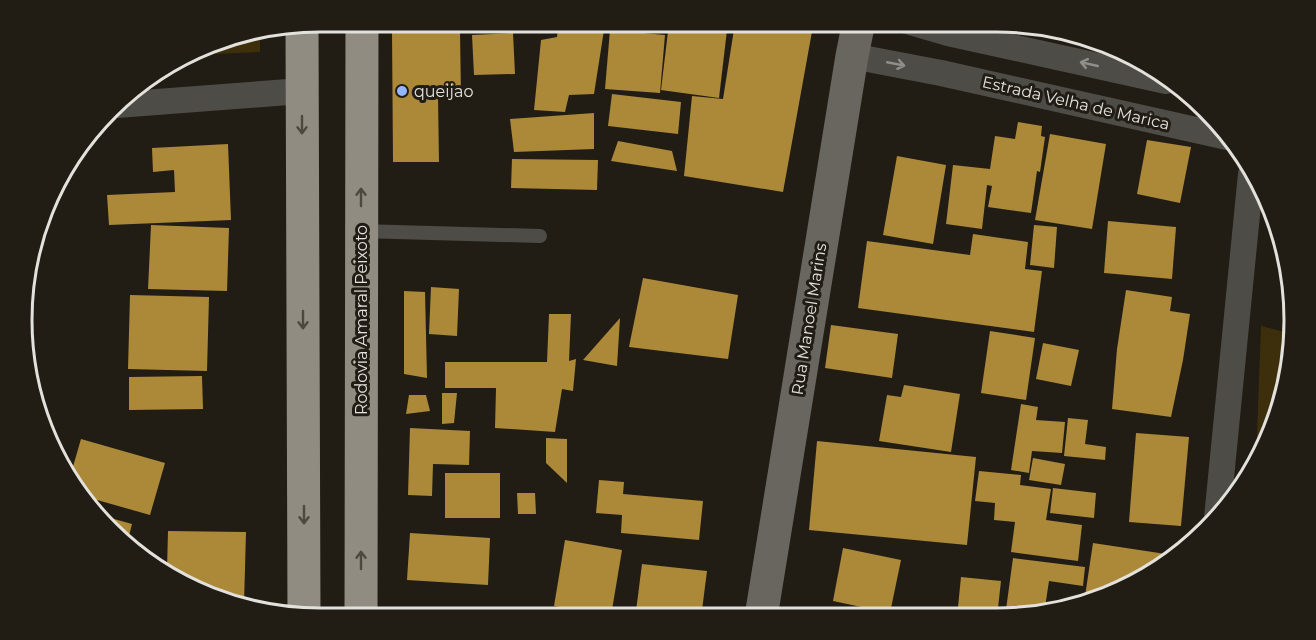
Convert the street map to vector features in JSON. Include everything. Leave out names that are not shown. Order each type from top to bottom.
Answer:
[{"type":"highway","points":[[302,32],[304,608]]},
{"type":"highway","name":"Rodovia Amaral Peixoto","points":[[360,608],[363,32]]},
{"type":"main road","name":"Rua Manoel Marins","points":[[762,608],[857,32]]},
{"type":"street","points":[[945,32],[1153,78]]},
{"type":"street","name":"Estrada Velha de Marica","points":[[852,56],[950,75],[1217,135]]},
{"type":"street","points":[[129,104],[302,91]]},
{"type":"street","points":[[1219,502],[1250,183]]},
{"type":"lane","points":[[361,231],[540,236]]},
{"type":"shaded area","points":[[260,38],[260,52],[207,54]]},
{"type":"shaded area","points":[[1261,326],[1284,332],[1284,339],[1275,395],[1257,444]]},
{"type":"building","points":[[392,32],[460,32],[461,97],[438,98],[439,162],[393,162]]},
{"type":"building","points":[[558,32],[604,32],[594,94],[569,95],[565,112],[534,110],[541,40],[557,37]]},
{"type":"building","points":[[610,32],[665,35],[660,93],[605,89]]},
{"type":"building","points":[[668,32],[727,32],[719,98],[661,90]]},
{"type":"building","points":[[734,32],[812,32],[783,192],[684,176],[692,96],[723,99]]},
{"type":"building","points":[[513,33],[515,74],[474,75],[472,35]]},
{"type":"building","points":[[612,94],[681,102],[678,134],[608,126]]},
{"type":"building","points":[[594,113],[594,149],[514,152],[510,119]]},
{"type":"building","points":[[1018,122],[1042,126],[1041,136],[1045,137],[1031,213],[988,207],[992,186],[987,185],[982,229],[946,224],[953,165],[990,169],[995,136],[1015,139]]},
{"type":"building","points":[[1050,134],[1106,144],[1092,229],[1035,220]]},
{"type":"building","points":[[1147,140],[1191,147],[1180,203],[1137,194]]},
{"type":"building","points":[[618,141],[672,151],[677,171],[611,161]]},
{"type":"building","points":[[228,144],[231,220],[109,225],[107,195],[175,192],[174,170],[153,172],[152,148]]},
{"type":"building","points":[[897,156],[946,165],[933,244],[883,235]]},
{"type":"building","points":[[512,159],[598,160],[597,190],[511,188]]},
{"type":"building","points":[[1108,221],[1176,227],[1172,279],[1104,273]]},
{"type":"building","points":[[151,225],[229,228],[227,291],[148,289]]},
{"type":"building","points":[[1034,225],[1057,227],[1054,268],[1030,265]]},
{"type":"building","points":[[973,234],[1028,242],[1025,269],[1042,271],[1034,332],[858,308],[867,241],[970,255]]},
{"type":"building","points":[[643,278],[738,295],[728,359],[629,347]]},
{"type":"building","points":[[431,287],[459,289],[457,336],[429,334]]},
{"type":"building","points":[[1126,290],[1172,297],[1170,311],[1190,314],[1171,417],[1112,409],[1117,349]]},
{"type":"building","points":[[404,291],[425,292],[427,378],[404,374]]},
{"type":"building","points":[[130,295],[209,297],[207,371],[128,369]]},
{"type":"building","points":[[549,314],[571,314],[569,361],[576,359],[573,391],[562,389],[555,432],[495,428],[496,388],[445,388],[445,362],[547,362]]},
{"type":"building","points":[[620,318],[617,366],[583,360]]},
{"type":"building","points":[[831,325],[898,334],[892,378],[825,368]]},
{"type":"building","points":[[990,331],[1035,338],[1026,400],[981,393]]},
{"type":"building","points":[[1043,343],[1079,350],[1071,386],[1036,379]]},
{"type":"building","points":[[202,376],[203,409],[129,410],[129,377]]},
{"type":"building","points":[[904,385],[960,394],[951,452],[879,441],[887,395],[901,397]]},
{"type":"building","points":[[442,393],[457,393],[454,423],[442,424]]},
{"type":"building","points":[[409,395],[426,395],[430,411],[406,414]]},
{"type":"building","points":[[1021,404],[1038,407],[1036,420],[1065,422],[1062,453],[1032,451],[1029,473],[1011,470]]},
{"type":"building","points":[[1068,418],[1088,420],[1085,444],[1106,447],[1105,460],[1064,456]]},
{"type":"building","points":[[410,428],[470,431],[469,465],[433,464],[432,496],[408,495]]},
{"type":"building","points":[[1136,433],[1189,437],[1181,526],[1129,522]]},
{"type":"building","points":[[546,438],[567,439],[567,483],[546,463]]},
{"type":"building","points":[[81,439],[165,463],[150,515],[94,499],[73,468]]},
{"type":"building","points":[[817,441],[976,457],[967,545],[809,530]]},
{"type":"building","points":[[1033,458],[1065,464],[1061,485],[1029,480]]},
{"type":"building","points":[[979,471],[1021,475],[1020,485],[1051,489],[1046,520],[1082,525],[1078,561],[1011,552],[1015,522],[994,520],[995,503],[975,501]]},
{"type":"building","points":[[445,473],[500,473],[500,518],[445,518]]},
{"type":"building","points":[[599,480],[624,482],[623,494],[703,501],[699,540],[621,533],[622,515],[596,513]]},
{"type":"building","points":[[1053,488],[1096,493],[1094,518],[1050,513]]},
{"type":"building","points":[[517,493],[535,493],[536,514],[518,514]]},
{"type":"building","points":[[110,518],[132,524],[129,536]]},
{"type":"building","points":[[168,531],[246,532],[244,599],[192,579],[167,564]]},
{"type":"building","points":[[410,533],[490,538],[488,585],[407,580]]},
{"type":"building","points":[[565,540],[622,550],[612,608],[554,606]]},
{"type":"building","points":[[1093,543],[1165,554],[1124,579],[1085,594]]},
{"type":"building","points":[[843,548],[901,560],[891,608],[866,608],[833,601]]},
{"type":"building","points":[[1013,558],[1085,567],[1083,586],[1049,581],[1046,604],[1006,608]]},
{"type":"building","points":[[642,564],[707,571],[702,608],[636,608]]},
{"type":"building","points":[[961,577],[1001,581],[998,608],[958,608]]},
{"type":"place","name":"queijao","points":[[402,91]]}]
